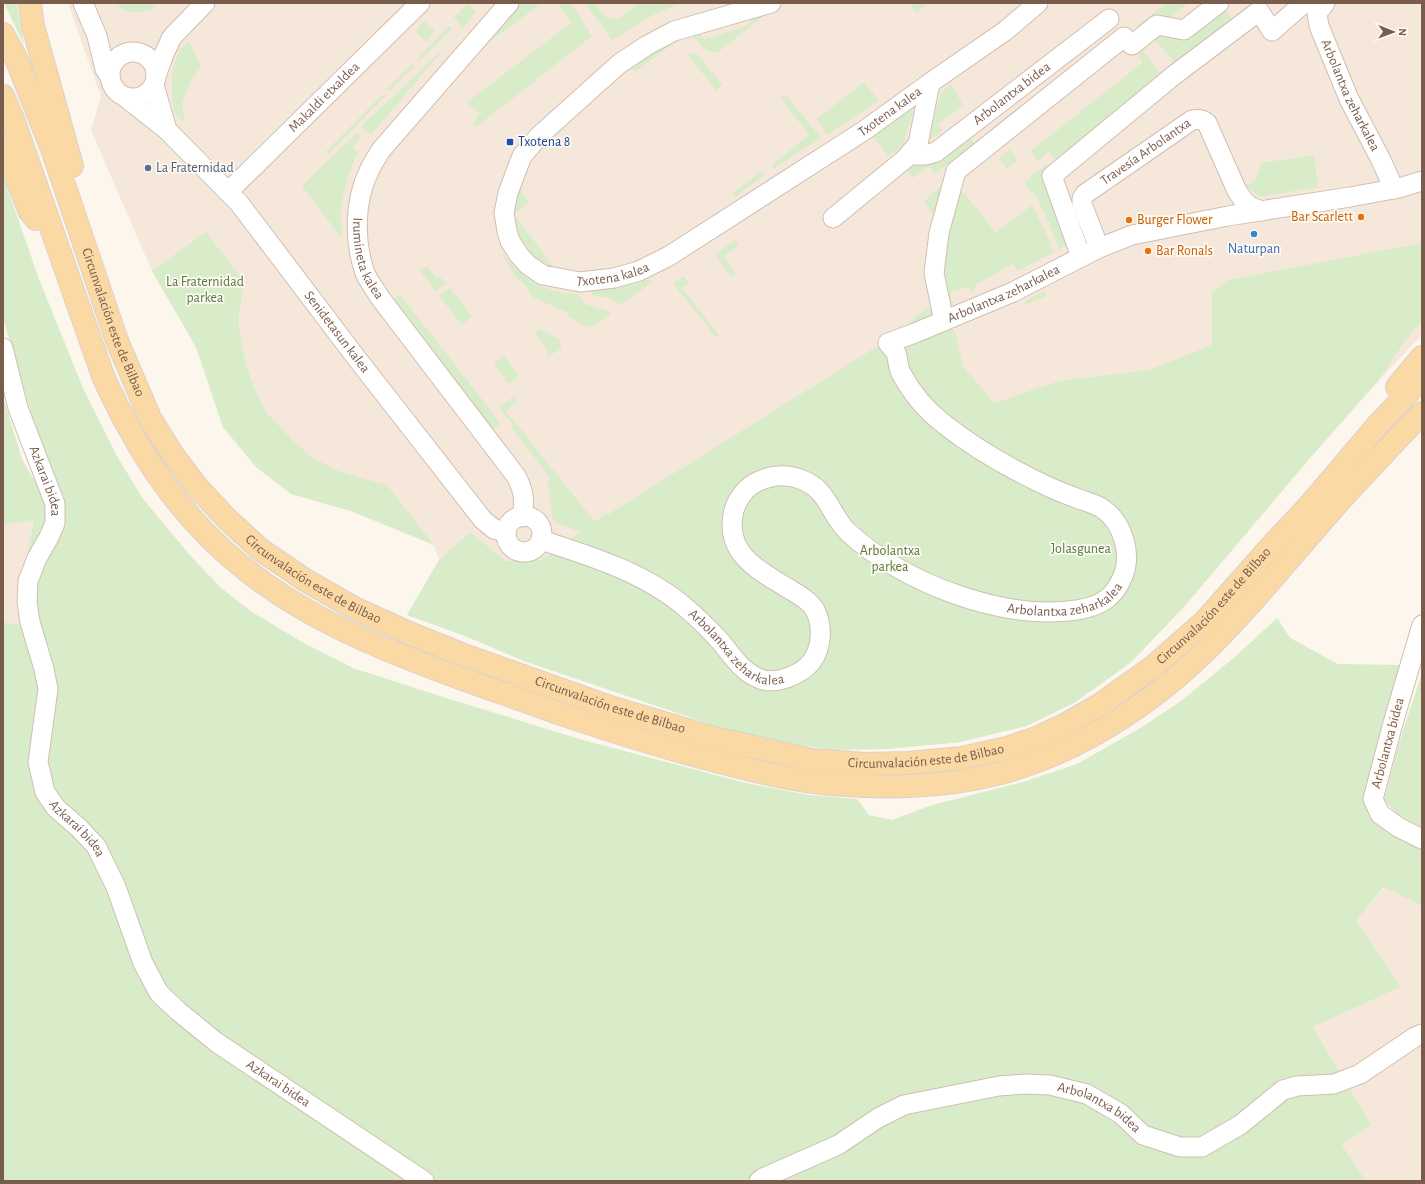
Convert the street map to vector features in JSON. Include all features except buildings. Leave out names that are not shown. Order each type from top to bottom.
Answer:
[{"type":"main road","points":[[30,3],[33,26],[51,94],[112,310],[136,384]]},
{"type":"main road","name":"Circunvalación este de Bilbao","points":[[3,34],[15,56],[52,149],[117,340],[150,418],[172,455],[202,493],[228,520],[261,550],[305,580],[354,608],[409,633],[461,654],[610,707],[714,738],[812,760],[864,764],[908,763],[962,758],[1007,748],[1036,738],[1068,723],[1101,704],[1154,666],[1205,621],[1308,507],[1376,427],[1422,378]]},
{"type":"main road","name":"Circunvalación este de Bilbao","points":[[3,96],[13,119],[103,376],[131,433],[165,487],[217,546],[245,570],[293,603],[347,633],[402,656],[513,697],[659,745],[742,768],[828,784],[882,786],[943,783],[975,778],[1020,768],[1044,759],[1096,734],[1157,692],[1197,659],[1283,568],[1329,513],[1422,413]]},
{"type":"main road","points":[[3,144],[30,212],[61,256]]},
{"type":"main road","points":[[1275,542],[1313,484],[1422,357]]},
{"type":"main road","points":[[1283,568],[1422,435]]},
{"type":"street","points":[[82,3],[97,36],[114,90],[119,94],[134,99],[149,92],[172,36],[205,3]]},
{"type":"street","name":"Makaldi etxaldea","points":[[228,192],[420,3]]},
{"type":"street","name":"Irumineta kalea","points":[[509,3],[381,150],[369,171],[363,188],[357,228],[359,251],[366,274],[381,299],[516,476],[522,489],[522,517]]},
{"type":"street","name":"Txotena kalea","points":[[771,3],[674,31],[646,46],[619,64],[540,135],[522,156],[508,193],[504,212],[506,231],[510,241],[528,265],[543,275],[580,282],[614,278],[639,271],[669,256],[865,130],[930,82],[1005,31],[1038,3]]},
{"type":"street","points":[[944,321],[934,272],[939,233],[956,171],[1124,37],[1132,45],[1157,25],[1184,30],[1219,3]]},
{"type":"street","points":[[1263,3],[1274,16],[1291,3]]},
{"type":"street","points":[[1081,257],[1052,176],[1173,76],[1259,11],[1272,31],[1304,3]]},
{"type":"street","name":"Arbolantxa zeharkalea","points":[[1325,3],[1317,13],[1320,26],[1349,99],[1381,160],[1394,189]]},
{"type":"street","name":"Arbolantxa bidea","points":[[909,155],[925,155],[936,152],[1109,18]]},
{"type":"street","points":[[97,36],[132,53],[144,55],[150,60],[155,68],[155,80]]},
{"type":"street","points":[[110,77],[110,70],[117,58],[172,36]]},
{"type":"street","name":"Senidetasun kalea","points":[[155,80],[167,130]]},
{"type":"street","points":[[833,218],[909,155],[918,144],[930,82]]},
{"type":"street","name":"Senidetasun kalea","points":[[126,97],[167,130],[239,204],[483,520],[494,529],[506,532]]},
{"type":"street","name":"Travesía Arbolantxa","points":[[1099,248],[1082,204],[1082,199],[1085,194],[1192,120],[1203,120],[1207,123],[1244,201],[1251,207],[1262,211]]},
{"type":"street","name":"Arbolantxa zeharkalea","points":[[541,540],[595,558],[641,578],[684,606],[720,642],[740,666],[759,679],[773,681],[803,670],[812,663],[820,646],[821,632],[816,612],[806,600],[763,573],[744,558],[736,546],[732,525],[734,507],[748,487],[762,479],[778,474],[798,478],[814,485],[826,498],[835,516],[846,530],[862,543],[890,564],[941,588],[995,606],[1029,611],[1059,612],[1089,608],[1103,602],[1117,587],[1125,571],[1126,554],[1123,537],[1115,521],[1104,510],[1088,502],[1049,487],[994,458],[963,439],[940,421],[921,402],[900,370],[896,354],[888,343],[1013,292],[1099,248],[1132,235],[1228,216],[1350,198],[1394,189],[1422,181]]},
{"type":"street","name":"Azkarai bidea","points":[[3,348],[18,408],[55,504],[56,523],[37,558],[28,581],[27,602],[30,622],[44,669],[48,689],[38,762],[45,792],[56,808],[79,828],[96,846],[116,887],[143,963],[159,993],[178,1012],[216,1042],[424,1181]]},
{"type":"street","points":[[522,517],[534,519],[541,528],[541,540],[538,546],[527,552],[520,552],[514,549],[507,539],[506,532],[511,522],[516,518],[522,517]]},
{"type":"street","name":"Arbolantxa bidea","points":[[1422,625],[1393,722],[1373,799],[1380,814],[1398,827],[1422,839]]},
{"type":"street","name":"Arbolantxa bidea","points":[[759,1181],[838,1145],[878,1118],[904,1105],[999,1086],[1026,1084],[1050,1085],[1087,1094],[1121,1114],[1143,1135],[1180,1147],[1202,1147],[1240,1126],[1283,1090],[1297,1086],[1334,1084],[1360,1074],[1415,1037],[1422,1034]]},
{"type":"shaded area","points":[[68,3],[1422,3],[1422,335],[1379,380],[1310,458],[1183,608],[1130,663],[1074,703],[1026,726],[960,742],[888,749],[833,750],[745,736],[524,661],[465,636],[407,615],[439,560],[434,545],[351,511],[291,494],[256,467],[223,427],[196,347],[152,271],[91,130],[101,97]]},
{"type":"shaded area","points":[[34,520],[27,554],[22,625],[3,622],[3,525]]},
{"type":"shaded area","points":[[1385,887],[1422,906],[1422,1181],[1366,1181],[1342,1145],[1371,1124],[1313,1027],[1401,987],[1356,921]]},
{"type":"green space","points":[[4,3],[17,3],[24,45]]},
{"type":"green space","points":[[113,3],[158,3],[150,10],[130,13]]},
{"type":"green space","points":[[468,3],[476,12],[462,29],[454,17]]},
{"type":"green space","points":[[520,3],[542,3],[476,52]]},
{"type":"green space","points":[[571,3],[592,36],[476,127],[472,125],[480,113],[466,103],[571,23],[558,5]]},
{"type":"green space","points":[[585,3],[593,3],[607,18],[614,19],[619,18],[639,3],[682,3],[655,14],[612,40]]},
{"type":"green space","points":[[909,3],[929,3],[916,13]]},
{"type":"green space","points":[[1166,3],[1189,3],[1168,19],[1141,32],[1136,27]]},
{"type":"green space","points":[[1222,6],[1233,20],[1176,64],[1153,38]]},
{"type":"green space","points":[[775,7],[718,52],[713,52],[706,49],[700,45],[692,35],[682,37],[635,72],[627,63],[696,29],[704,39],[747,26],[754,13]]},
{"type":"green space","points":[[424,20],[435,31],[426,42],[416,32]]},
{"type":"green space","points":[[449,26],[452,29],[420,61],[417,59]]},
{"type":"green space","points":[[189,42],[201,67],[191,80],[182,104],[185,123],[175,114],[172,99],[172,72],[180,49]]},
{"type":"green space","points":[[447,45],[371,135],[361,127]]},
{"type":"green space","points":[[1140,47],[1165,79],[1058,161],[1049,152],[1038,162],[1031,151],[1143,62],[1135,52]]},
{"type":"green space","points":[[687,54],[697,54],[722,84],[717,91]]},
{"type":"green space","points":[[412,64],[415,66],[389,91],[387,89]]},
{"type":"green space","points":[[864,82],[879,101],[827,135],[817,119]]},
{"type":"green space","points":[[951,85],[963,105],[938,124],[942,130],[928,142],[941,92]]},
{"type":"green space","points":[[383,94],[385,96],[328,154],[326,151]]},
{"type":"green space","points":[[785,94],[821,138],[773,169],[773,164],[809,135],[781,98]]},
{"type":"green space","points":[[911,109],[913,112],[903,145],[888,156],[873,136]]},
{"type":"green space","points":[[357,133],[361,137],[352,147],[358,152],[348,177],[343,197],[341,226],[343,240],[302,186]]},
{"type":"green space","points":[[968,135],[975,144],[935,174],[928,166],[913,178],[904,167]]},
{"type":"green space","points":[[1010,149],[1018,160],[1007,169],[999,159]]},
{"type":"green space","points":[[1314,155],[1318,187],[1260,197],[1246,186],[1257,176],[1260,163]]},
{"type":"green space","points":[[1047,164],[1053,194],[1074,242],[1059,249],[1037,198],[1024,182]]},
{"type":"green space","points":[[762,171],[765,175],[735,197],[732,193]]},
{"type":"green space","points":[[3,176],[39,279],[83,388],[118,458],[144,500],[188,553],[221,588],[252,612],[302,642],[353,668],[583,740],[746,783],[809,795],[857,799],[869,815],[892,820],[932,805],[1023,782],[1077,764],[1142,727],[1181,701],[1237,655],[1277,618],[1290,638],[1338,664],[1403,665],[1368,801],[1422,844],[1422,906],[1384,887],[1356,921],[1401,987],[1313,1027],[1371,1124],[1342,1145],[1366,1181],[3,1181],[3,622],[22,625],[27,554],[34,520],[3,525],[3,397],[22,459],[32,477],[47,494],[61,518],[64,498],[36,430],[3,318]]},
{"type":"green space","points":[[943,185],[938,220],[923,202]]},
{"type":"green space","points":[[517,186],[529,202],[514,214],[557,272],[537,263],[524,253],[511,216]]},
{"type":"green space","points":[[959,189],[965,194],[996,233],[1032,205],[1048,237],[1053,253],[1017,271],[1013,264],[977,284],[972,293],[969,287],[951,292],[951,302],[943,305],[941,263]]},
{"type":"green space","name":"La Fraternidad parkea","points":[[206,232],[244,281],[238,321],[242,346],[248,371],[255,390],[266,412],[294,442],[313,458],[336,470],[387,485],[434,545],[351,511],[291,494],[256,467],[223,427],[196,347],[152,271]]},
{"type":"green space","points":[[735,240],[739,245],[724,257],[736,273],[731,277],[715,255]]},
{"type":"green space","name":"Arbolantxa parkea","points":[[1422,243],[1422,321],[1405,341],[1379,380],[1310,458],[1183,608],[1130,663],[1074,703],[1026,726],[960,742],[888,749],[833,750],[745,736],[524,661],[465,636],[407,615],[439,560],[470,532],[506,561],[541,560],[581,532],[553,522],[548,481],[551,479],[511,427],[513,425],[499,407],[514,396],[518,401],[506,411],[595,522],[607,512],[607,515],[892,337],[928,307],[955,332],[963,366],[994,403],[1059,381],[1149,370],[1212,345],[1212,293],[1228,280]]},
{"type":"green space","points":[[501,251],[517,269],[534,282],[553,290],[578,294],[585,304],[608,311],[611,314],[589,328],[567,316],[568,313],[532,297],[525,285],[515,277]]},
{"type":"green space","points":[[427,266],[436,278],[440,276],[445,284],[436,291],[420,271]]},
{"type":"green space","points":[[684,276],[688,283],[682,288],[719,335],[716,338],[673,283]]},
{"type":"green space","points":[[651,279],[652,282],[620,305],[610,298],[593,295],[589,290],[614,288]]},
{"type":"green space","points":[[450,288],[472,316],[462,325],[439,296]]},
{"type":"green space","points":[[1045,290],[1046,296],[1025,305],[1024,302]]},
{"type":"green space","points":[[400,295],[500,424],[492,431],[390,302]]},
{"type":"green space","points":[[540,329],[561,340],[559,343],[562,348],[546,358],[546,348],[534,333]]},
{"type":"green space","points":[[504,356],[519,376],[508,384],[494,364]]},
{"type":"green space","points":[[1422,673],[1422,827],[1397,814],[1384,800],[1398,746]]},
{"type":"place","name":"Txotena 8","points":[[510,142]]},
{"type":"place","name":"La Fraternidad","points":[[148,168]]},
{"type":"place","name":"Bar Scarlett","points":[[1361,217]]},
{"type":"place","name":"Burger Flower","points":[[1129,220]]},
{"type":"place","name":"Naturpan","points":[[1254,234]]},
{"type":"place","name":"Bar Ronals","points":[[1148,251]]},
{"type":"park label","name":"Jolasgunea","points":[[1081,549]]}]
